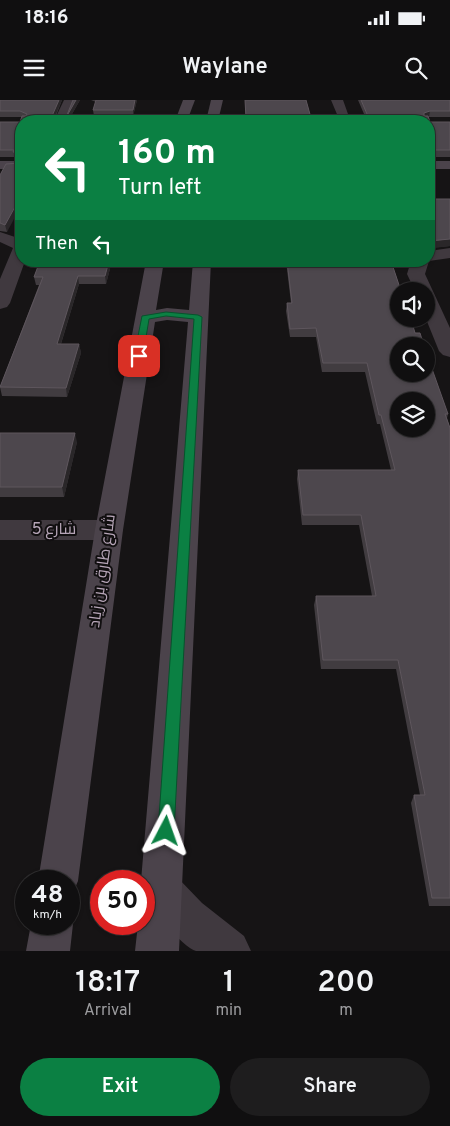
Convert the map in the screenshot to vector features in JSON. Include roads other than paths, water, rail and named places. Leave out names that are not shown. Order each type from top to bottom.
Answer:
[{"type":"main road","points":[[183,115],[189,100]]},
{"type":"main road","points":[[213,115],[217,100]]},
{"type":"main road","points":[[0,165],[15,166]]},
{"type":"main road","points":[[435,165],[450,165]]},
{"type":"main road","points":[[0,177],[15,177]]},
{"type":"main road","points":[[435,178],[450,178]]},
{"type":"main road","name":"شارع طارق بن زياد","points":[[60,870],[109,530],[154,267]]},
{"type":"main road","points":[[157,951],[202,267]]},
{"type":"main road","points":[[148,307],[166,314],[199,307]]},
{"type":"main road","points":[[48,951],[50,935]]},
{"type":"street","points":[[63,115],[70,100]]},
{"type":"street","points":[[337,100],[344,115]]},
{"type":"street","points":[[0,237],[15,242]]},
{"type":"street","points":[[435,255],[450,252]]},
{"type":"street","points":[[0,303],[15,263]]},
{"type":"street","points":[[417,267],[416,274],[420,282]]},
{"type":"street","points":[[435,316],[450,350]]},
{"type":"street","name":"شارع 5","points":[[0,530],[109,530]]},
{"type":"street","points":[[162,890],[187,918],[228,951]]}]
